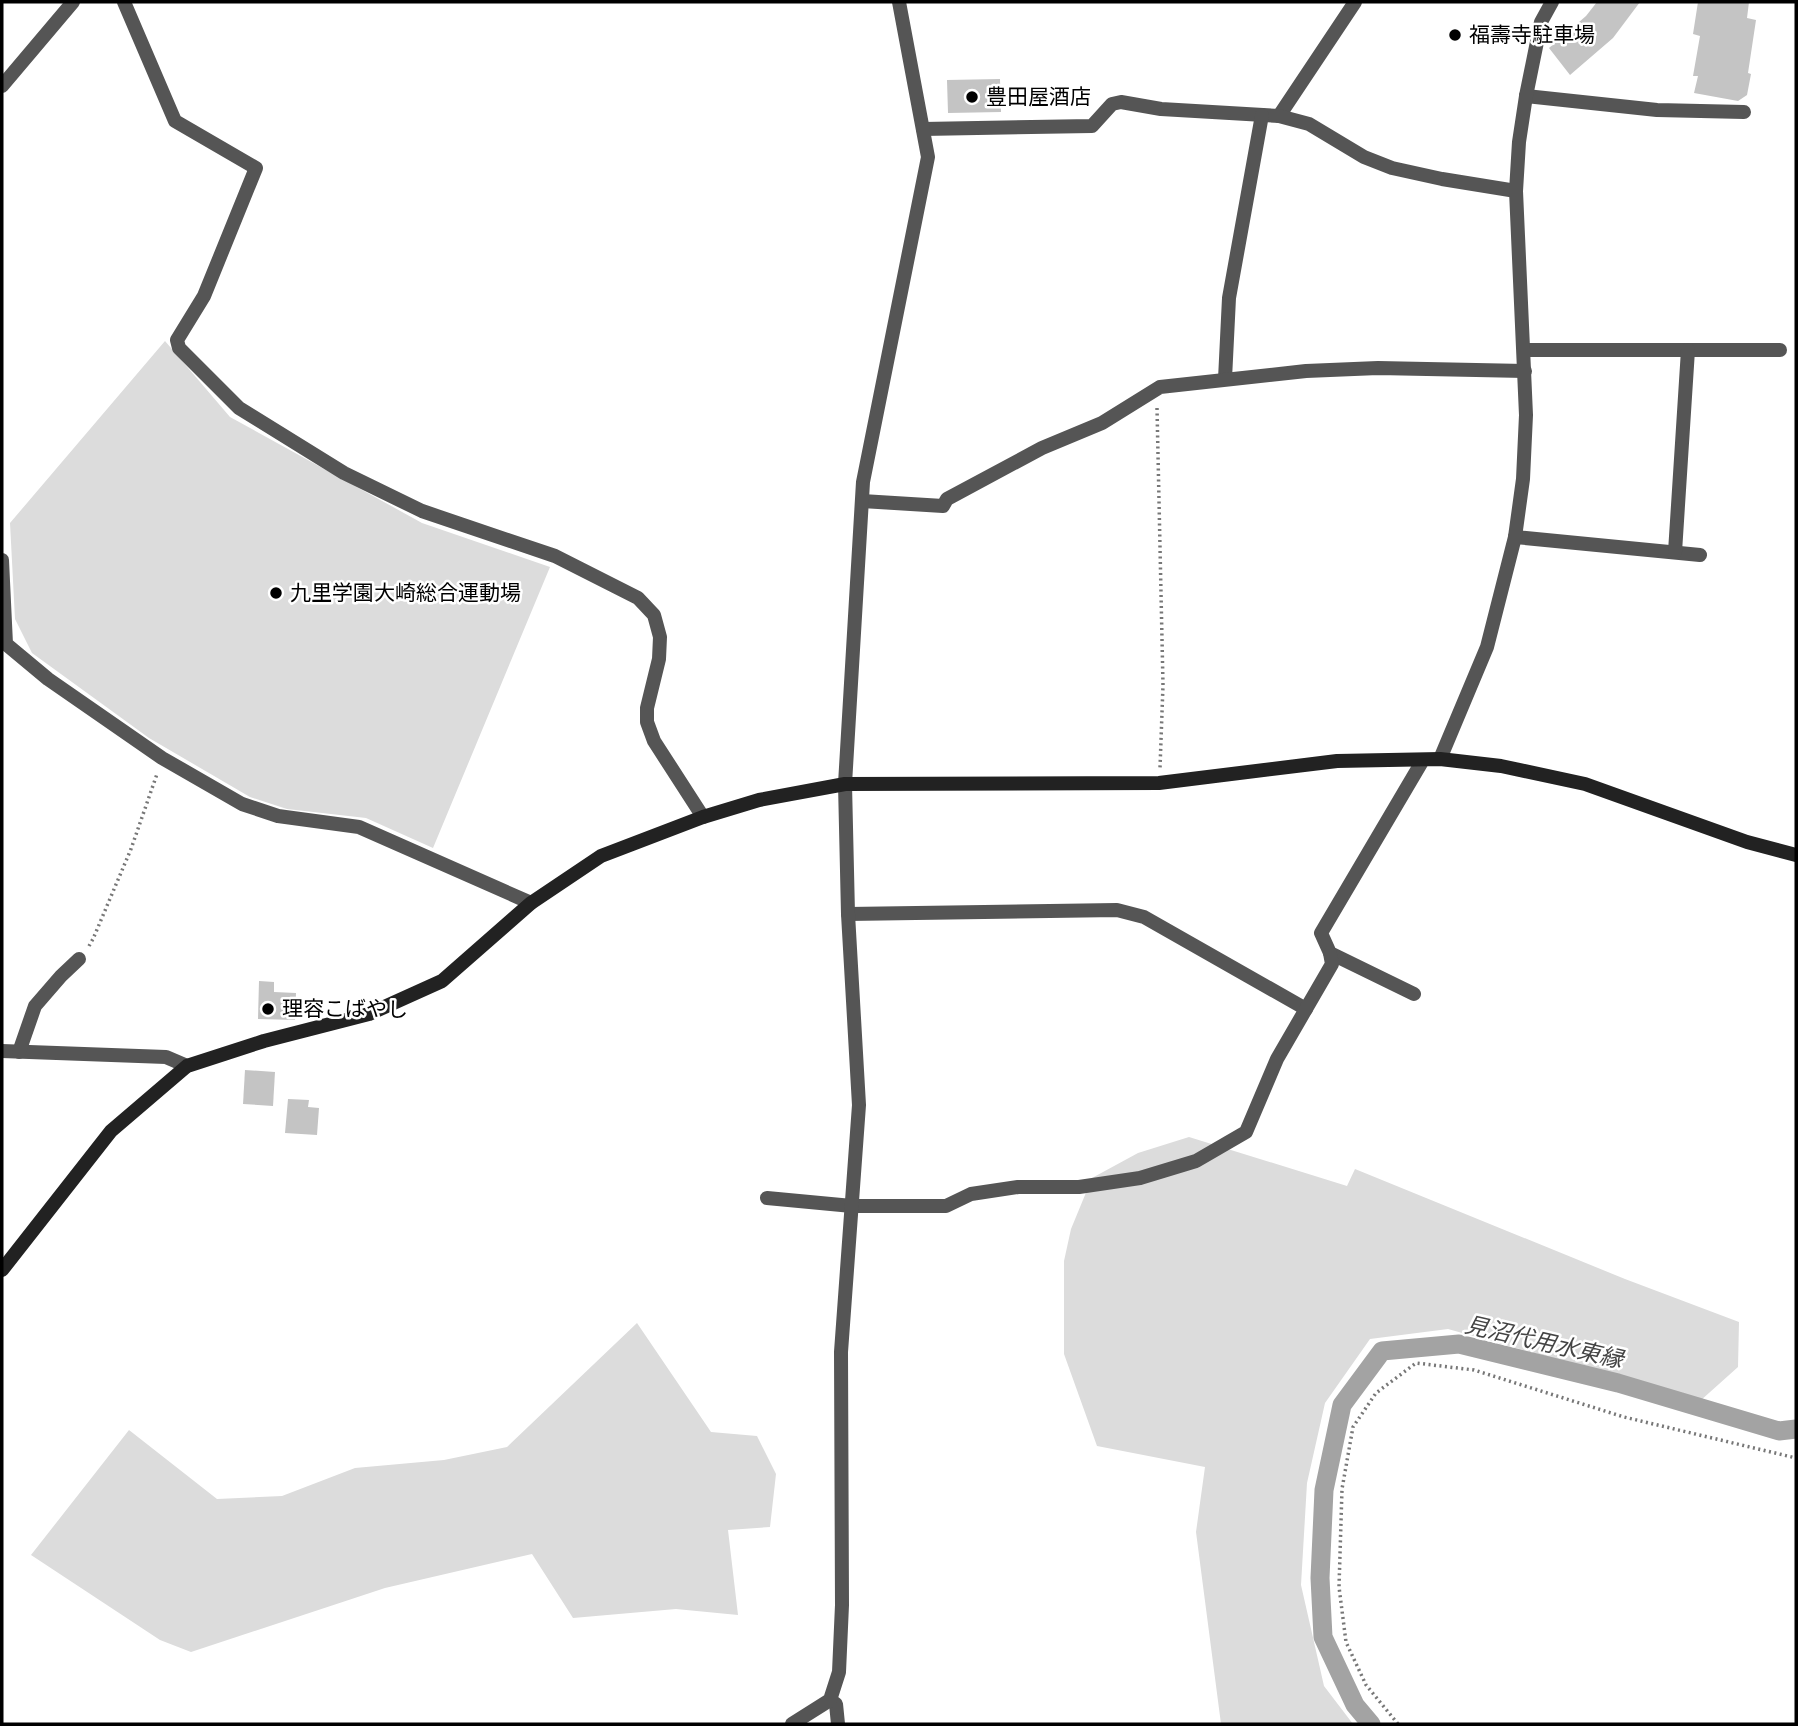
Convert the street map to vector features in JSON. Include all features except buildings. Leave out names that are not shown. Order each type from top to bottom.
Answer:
[{"type":"street","points":[[2,86],[73,2]]},
{"type":"street","points":[[124,2],[175,121],[256,168],[204,296],[177,340],[179,348],[239,408],[344,473],[422,511],[555,556],[638,598],[654,615],[660,637],[659,659],[647,708],[647,723],[654,741],[703,817]]},
{"type":"street","points":[[792,1724],[830,1700],[838,1672],[842,1605],[841,1352],[859,1105],[848,914],[845,784],[863,482],[928,157],[899,2]]},
{"type":"street","points":[[1279,116],[1355,2]]},
{"type":"street","points":[[1440,760],[1483,660],[1515,537],[1523,479],[1526,415],[1516,191],[1518,142],[1541,22],[1552,2]]},
{"type":"street","points":[[1526,96],[1657,110],[1744,112]]},
{"type":"street","points":[[923,129],[1092,126],[1112,104],[1121,102],[1161,109],[1279,116],[1309,124],[1364,157],[1392,168],[1516,191]]},
{"type":"street","points":[[1225,379],[1229,298],[1262,115]]},
{"type":"street","points":[[1524,350],[1780,350]]},
{"type":"street","points":[[1675,552],[1688,350]]},
{"type":"street","points":[[862,501],[943,506],[947,499],[959,492],[1042,448],[1102,423],[1160,387],[1307,371],[1378,368],[1525,371]]},
{"type":"street","points":[[1515,537],[1700,555]]},
{"type":"street","points":[[2,560],[4,642],[48,679],[162,758],[242,804],[278,816],[359,827],[531,902]]},
{"type":"street","points":[[767,1198],[852,1206],[946,1206],[971,1194],[1018,1187],[1079,1187],[1140,1178],[1196,1161],[1246,1132],[1278,1059],[1332,964],[1321,933],[1423,760]]},
{"type":"street","points":[[2,1270],[111,1130],[187,1066],[264,1041],[369,1014],[442,981],[531,902],[601,856],[703,817],[759,800],[845,784],[1159,783],[1337,761],[1440,760],[1501,766],[1585,783],[1746,842],[1796,855]]},
{"type":"street","points":[[848,914],[1116,910],[1144,917],[1306,1009]]},
{"type":"street","points":[[1330,953],[1414,994]]},
{"type":"street","points":[[19,1052],[35,1006],[79,959]]},
{"type":"street","points":[[2,1051],[166,1057],[187,1066]]},
{"type":"street","points":[[830,1700],[836,1704],[838,1724]]},
{"type":"path","points":[[1157,389],[1163,685],[1159,783]]},
{"type":"path","points":[[79,959],[93,939],[117,885],[162,758]]},
{"type":"path","points":[[1398,1724],[1366,1685],[1346,1642],[1339,1587],[1342,1489],[1353,1427],[1376,1393],[1416,1363],[1474,1370],[1623,1417],[1796,1458]]},
{"type":"shaded area","name":"九里学園大崎総合運動場","points":[[165,341],[230,417],[422,523],[550,567],[433,848],[366,818],[287,809],[250,797],[149,738],[32,653],[15,619],[10,523]]},
{"type":"shaded area","points":[[1189,1137],[1347,1186],[1355,1169],[1625,1279],[1739,1322],[1738,1367],[1700,1401],[1448,1329],[1370,1339],[1325,1403],[1307,1483],[1301,1585],[1324,1686],[1353,1724],[1221,1724],[1196,1532],[1205,1467],[1097,1446],[1064,1354],[1064,1261],[1071,1229],[1092,1178],[1138,1153]]},
{"type":"shaded area","points":[[637,1323],[711,1432],[757,1436],[776,1474],[770,1527],[728,1530],[738,1615],[676,1609],[573,1618],[532,1554],[385,1588],[191,1652],[160,1640],[31,1555],[129,1430],[217,1499],[282,1496],[355,1468],[444,1460],[507,1447]]},
{"type":"waterway","name":"見沼代用水東縁","points":[[1371,1724],[1355,1705],[1323,1637],[1320,1578],[1324,1490],[1342,1405],[1382,1351],[1459,1344],[1618,1383],[1779,1431],[1796,1429]]},
{"type":"place","name":"福壽寺駐車場","points":[[1455,35]]},
{"type":"place","name":"豊田屋酒店","points":[[972,97]]},
{"type":"place","name":"九里学園大崎総合運動場","points":[[276,593]]},
{"type":"place","name":"理容こばやし","points":[[268,1009]]}]
